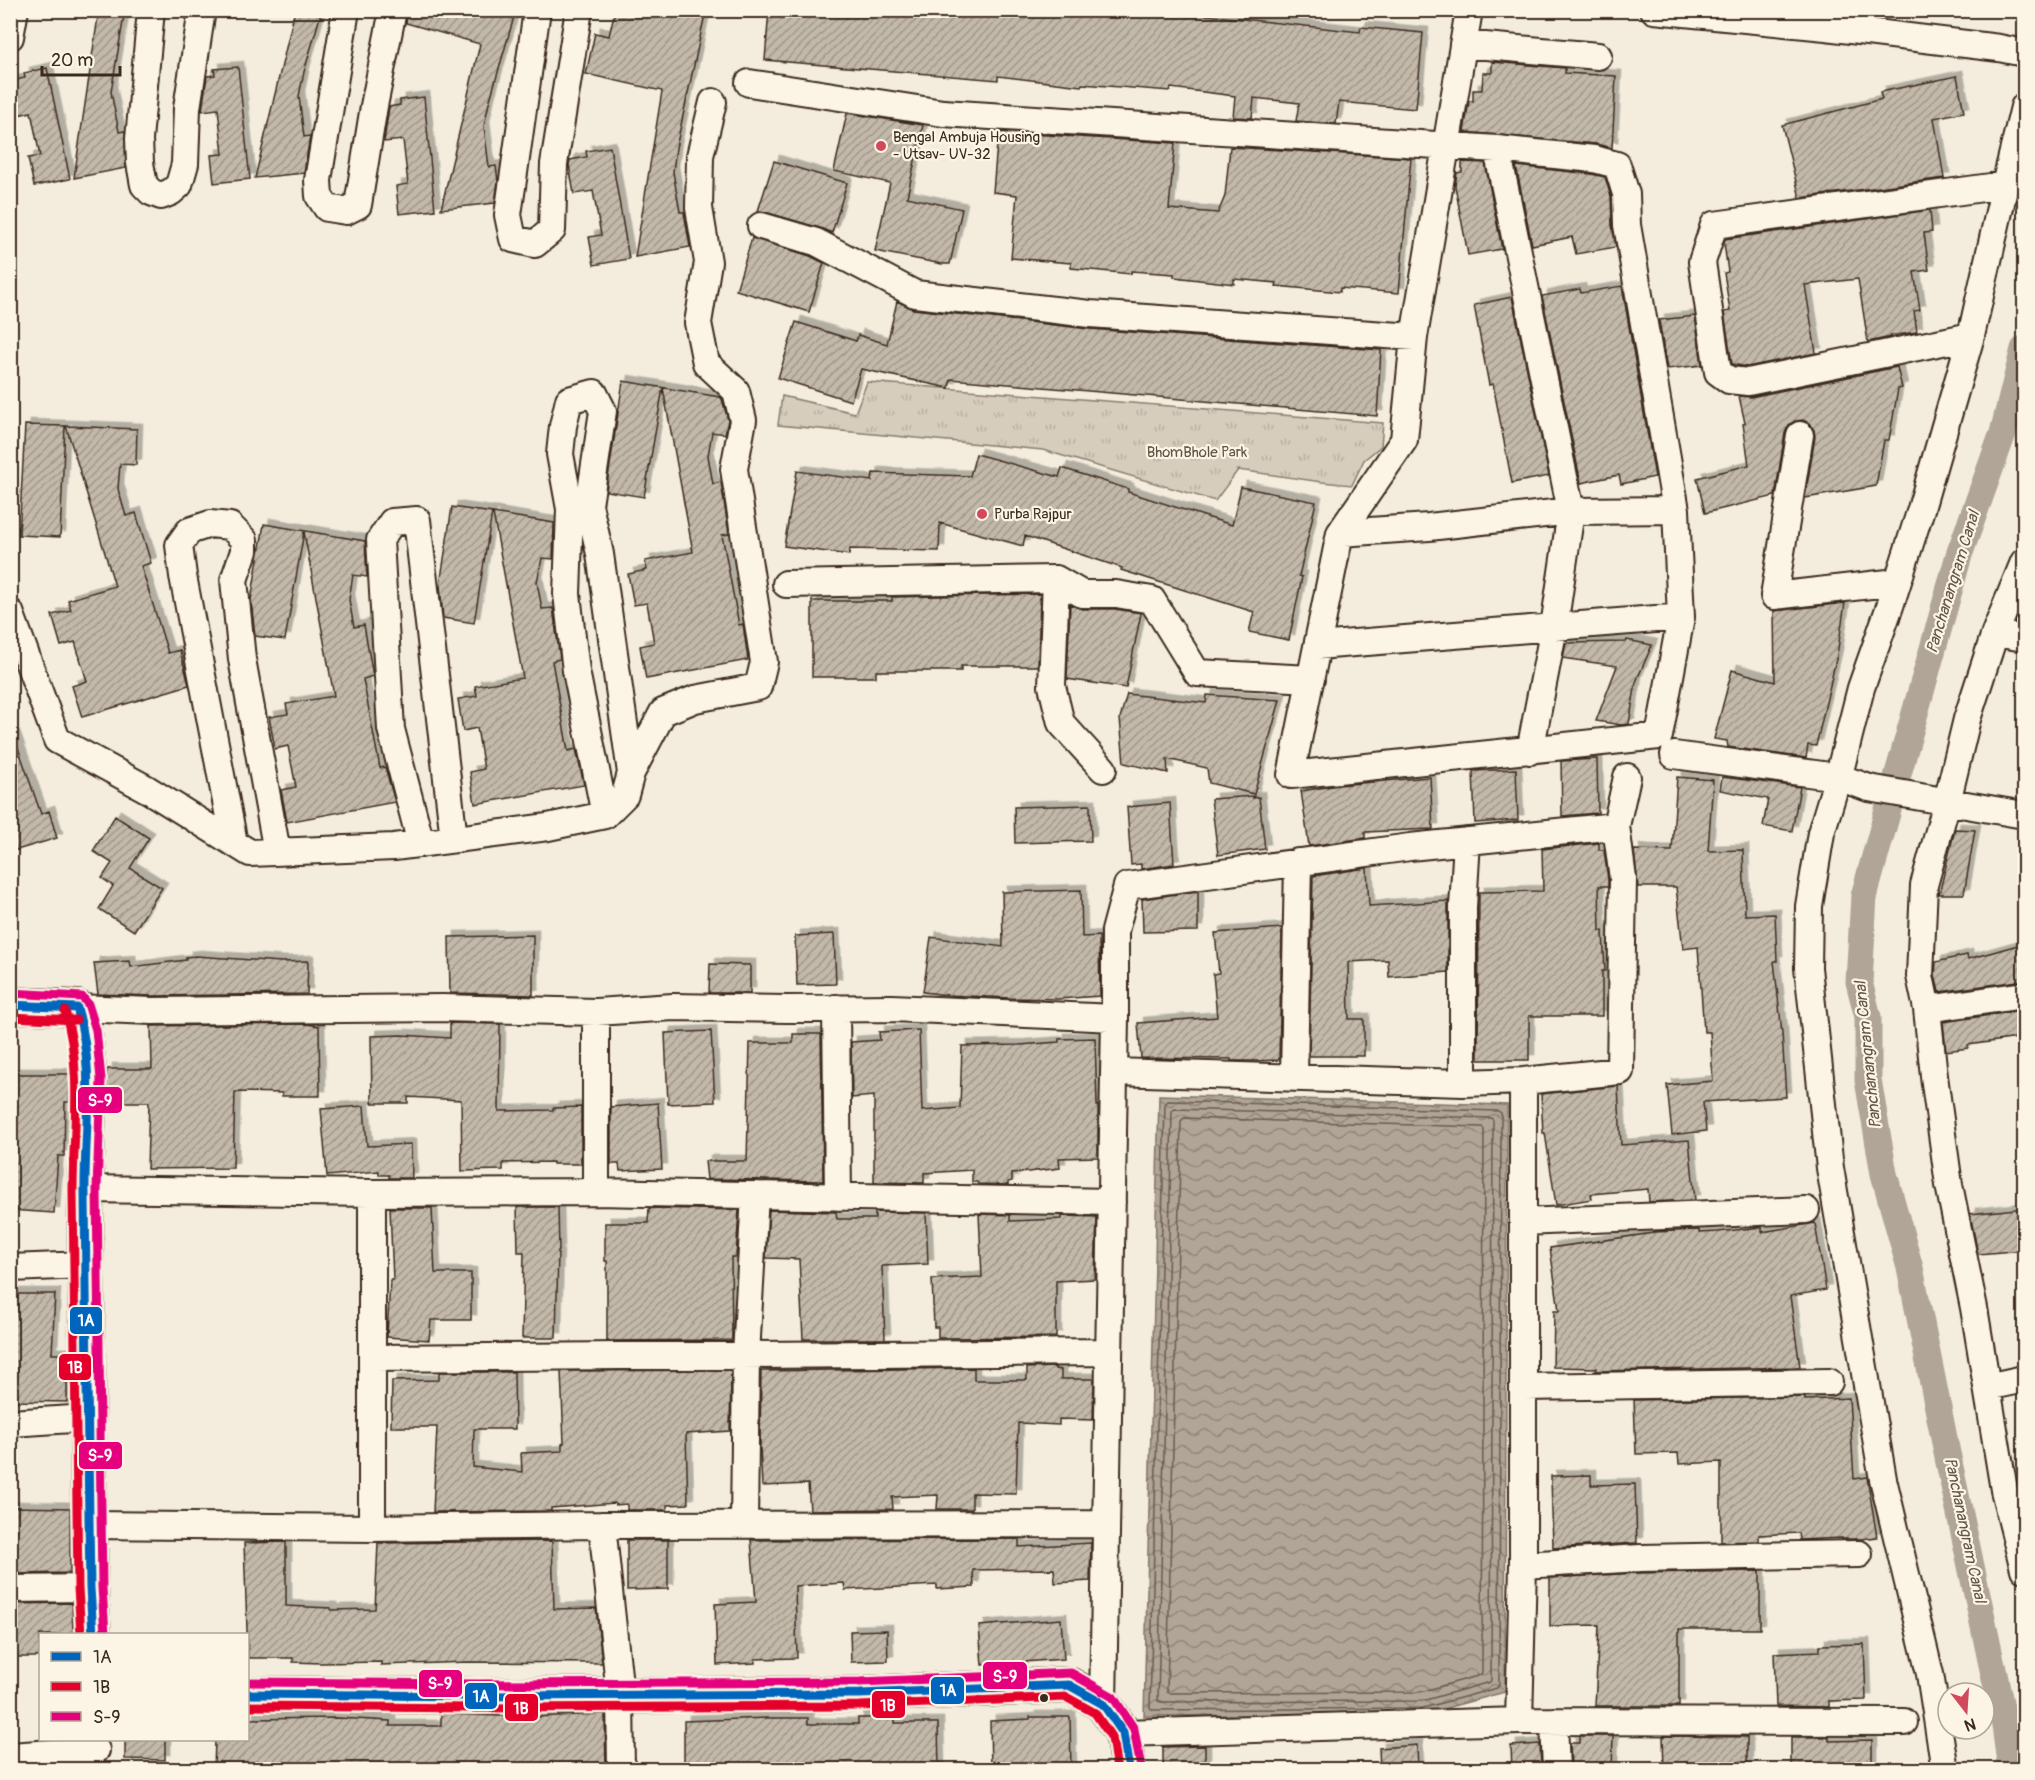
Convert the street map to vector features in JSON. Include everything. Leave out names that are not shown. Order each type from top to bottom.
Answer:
[{"type":"main road","points":[[10,1005],[77,1008],[84,1032],[89,1079],[85,1189],[90,1588],[93,1633]]},
{"type":"main road","points":[[249,1694],[478,1696],[860,1694],[1069,1685],[1103,1704],[1123,1733],[1129,1770]]},
{"type":"street","points":[[10,37],[15,10]]},
{"type":"street","points":[[152,10],[139,139],[144,185],[151,192],[160,196],[171,192],[179,185],[185,164],[187,108],[202,10]]},
{"type":"street","points":[[346,10],[318,180],[320,196],[327,208],[346,211],[358,205],[374,105],[393,10]]},
{"type":"street","points":[[537,10],[508,215],[513,238],[535,244],[552,230],[554,164],[579,10]]},
{"type":"street","points":[[749,83],[943,113],[1446,146],[1497,149],[1594,159],[1617,165],[1626,194],[1627,225],[1676,510],[1681,617],[1659,736],[1291,776],[1340,533],[1404,441],[1414,337],[1446,146],[1462,44],[1469,10]]},
{"type":"street","points":[[1654,10],[1826,27],[2025,53]]},
{"type":"street","points":[[1462,44],[1598,56]]},
{"type":"street","points":[[10,612],[57,740],[147,789],[250,853],[394,848],[548,827],[605,814],[624,795],[631,773],[663,712],[694,699],[758,687],[764,662],[734,469],[743,420],[736,391],[706,363],[698,323],[708,262],[699,208],[700,156],[712,102]]},
{"type":"street","points":[[1945,1770],[1930,1674],[1883,1479],[1830,1168],[1808,968],[1809,906],[1821,833],[1861,688],[1898,582],[1971,336],[2025,106]]},
{"type":"street","points":[[1497,149],[1570,511],[1554,627],[1530,751]]},
{"type":"street","points":[[1971,336],[1748,382],[1729,380],[1718,372],[1702,262],[1714,225],[2005,185]]},
{"type":"street","points":[[760,226],[816,242],[915,294],[1090,314],[1414,337]]},
{"type":"street","points":[[605,814],[576,671],[567,594],[570,509],[560,454],[569,400],[594,393],[603,411],[590,505],[600,554],[631,773]]},
{"type":"street","points":[[1800,435],[1774,596],[1898,582]]},
{"type":"street","points":[[1340,533],[1429,527],[1570,511],[1676,510]]},
{"type":"street","points":[[420,844],[391,729],[380,540],[392,522],[417,520],[454,839]]},
{"type":"street","points":[[234,843],[179,545],[189,531],[210,524],[230,526],[244,540],[244,551],[234,580],[242,659],[277,852]]},
{"type":"street","points":[[2025,562],[1995,633],[1967,719],[1947,802],[1923,885],[1920,976],[1927,1009],[1949,1185],[1974,1308],[2004,1490],[2025,1569]]},
{"type":"street","points":[[786,584],[1056,579],[1082,594],[1116,594],[1152,600],[1197,673],[1311,678]]},
{"type":"street","points":[[1056,579],[1052,686],[1061,723],[1103,770]]},
{"type":"street","points":[[1317,646],[1681,617]]},
{"type":"street","points":[[1995,633],[2025,638]]},
{"type":"street","points":[[1674,755],[1838,777],[1869,788],[1918,798],[2025,815]]},
{"type":"street","points":[[1114,1072],[1463,1083],[1523,1081],[1620,1071],[1623,879],[1616,826],[1627,777]]},
{"type":"street","points":[[1103,1704],[1115,931],[1127,886],[1410,847],[1616,826]]},
{"type":"street","points":[[1463,1083],[1463,907],[1467,841]]},
{"type":"street","points":[[1294,1077],[1298,862]]},
{"type":"street","points":[[1927,1009],[2025,995]]},
{"type":"street","points":[[77,1008],[152,1011],[442,1008],[596,1012],[673,1007],[892,1008],[1115,1018]]},
{"type":"street","points":[[836,1008],[838,1197]]},
{"type":"street","points":[[596,1012],[596,1192]]},
{"type":"street","points":[[1519,1721],[1523,1565],[1523,1081]]},
{"type":"street","points":[[85,1189],[372,1193],[596,1192],[1112,1202]]},
{"type":"street","points":[[372,1193],[372,1528]]},
{"type":"street","points":[[744,1525],[746,1355],[755,1195]]},
{"type":"street","points":[[1523,1222],[1806,1210]]},
{"type":"street","points":[[10,1268],[86,1265]]},
{"type":"street","points":[[372,1358],[1109,1352]]},
{"type":"street","points":[[1987,1387],[2025,1380]]},
{"type":"street","points":[[1524,1387],[1829,1382]]},
{"type":"street","points":[[10,1422],[88,1418]]},
{"type":"street","points":[[90,1525],[372,1528],[1106,1524]]},
{"type":"street","points":[[602,1525],[620,1694],[621,1770]]},
{"type":"street","points":[[1523,1565],[1641,1558],[1859,1554]]},
{"type":"street","points":[[10,1589],[90,1588]]},
{"type":"street","points":[[1123,1733],[1519,1721],[1904,1722]]},
{"type":"street","points":[[1554,1721],[1556,1770]]},
{"type":"street","points":[[10,1756],[96,1753]]},
{"type":"green space","name":"BhomBhole Park","points":[[867,382],[1383,423],[1381,446],[1364,460],[1352,485],[1238,470],[1215,501],[1043,450],[778,425],[782,396],[855,413]]},
{"type":"water","points":[[1159,1095],[1507,1105],[1505,1692],[1424,1714],[1144,1716]]},
{"type":"building","points":[[99,10],[125,10],[111,92],[119,132],[125,131],[126,168],[74,178]]},
{"type":"building","points":[[295,10],[322,10],[299,96],[304,137],[310,136],[304,173],[255,178]]},
{"type":"building","points":[[408,10],[516,10],[484,126],[489,167],[496,166],[498,181],[495,203],[441,209],[480,44],[406,23]]},
{"type":"building","points":[[615,10],[706,10],[676,148],[673,172],[680,212],[684,212],[690,247],[635,257],[662,91],[586,74],[595,33],[609,36]]},
{"type":"building","points":[[769,10],[1125,10],[1196,16],[1196,14],[1360,32],[1361,27],[1423,33],[1416,109],[1339,102],[1336,124],[1296,121],[1299,103],[1254,98],[1252,118],[1233,117],[1235,96],[1171,88],[1170,91],[1082,84],[1081,86],[998,76],[998,80],[765,60]]},
{"type":"building","points":[[1492,62],[1565,68],[1565,73],[1616,76],[1612,148],[1596,144],[1464,132],[1469,101],[1473,101],[1473,90],[1482,90],[1483,73],[1492,73]]},
{"type":"building","points":[[238,67],[250,179],[214,183],[211,155],[223,154],[218,109],[202,111],[207,76],[215,75],[214,69]]},
{"type":"building","points":[[47,68],[70,179],[34,186],[28,158],[40,156],[31,112],[10,117],[10,81],[25,78],[24,73]]},
{"type":"building","points":[[1957,76],[1964,112],[1934,118],[1944,178],[1800,198],[1782,125],[1882,99],[1880,92]]},
{"type":"building","points":[[424,97],[435,210],[399,214],[396,186],[408,184],[403,140],[384,142],[389,107],[400,105],[400,100]]},
{"type":"building","points":[[847,113],[923,125],[907,197],[962,209],[950,264],[875,251],[890,183],[834,171]]},
{"type":"building","points":[[998,132],[1175,143],[1169,209],[1218,213],[1225,196],[1230,147],[1411,158],[1399,293],[1340,288],[1340,292],[1276,286],[1277,283],[1234,279],[1234,284],[1174,277],[1174,274],[1131,271],[1131,274],[1071,268],[1071,263],[1011,258],[1017,195],[993,192]]},
{"type":"building","points":[[610,147],[629,259],[594,265],[589,237],[601,235],[593,191],[574,194],[569,165],[570,160],[587,157],[586,151]]},
{"type":"building","points":[[774,161],[847,183],[832,233],[758,211]]},
{"type":"building","points":[[1462,162],[1485,163],[1502,249],[1468,255],[1455,186],[1457,173],[1462,172]]},
{"type":"building","points":[[1516,166],[1605,177],[1611,197],[1616,247],[1576,254],[1572,237],[1532,245]]},
{"type":"building","points":[[1930,210],[1932,232],[1924,233],[1929,270],[1914,272],[1920,310],[1914,311],[1917,332],[1868,342],[1858,279],[1805,285],[1816,353],[1747,367],[1732,364],[1724,312],[1730,311],[1724,273],[1728,272],[1725,239]]},
{"type":"building","points":[[752,238],[810,256],[824,263],[809,312],[736,290]]},
{"type":"building","points":[[1622,286],[1655,477],[1621,484],[1619,475],[1581,483],[1542,296],[1580,289],[1581,293]]},
{"type":"building","points":[[1512,297],[1549,476],[1512,483],[1493,384],[1489,385],[1474,305]]},
{"type":"building","points":[[897,301],[913,309],[1089,329],[1381,350],[1377,416],[951,379],[949,388],[861,369],[851,401],[778,378],[796,322],[856,341],[858,335],[887,344]]},
{"type":"building","points":[[1695,316],[1702,365],[1667,369],[1659,320]]},
{"type":"building","points":[[1897,367],[1902,388],[1898,389],[1889,440],[1884,440],[1876,486],[1805,498],[1815,437],[1814,430],[1809,423],[1803,420],[1795,421],[1789,425],[1785,433],[1775,496],[1705,513],[1697,478],[1749,465],[1743,424],[1745,423],[1739,396],[1751,397]]},
{"type":"building","points":[[623,381],[720,397],[722,399],[728,420],[725,434],[712,432],[708,456],[713,484],[721,482],[729,534],[722,535],[739,625],[743,624],[748,660],[646,679],[640,646],[654,643],[647,603],[634,605],[628,574],[647,570],[645,561],[693,552],[663,388],[644,497],[606,491]]},
{"type":"building","points":[[25,425],[65,426],[60,537],[19,535]]},
{"type":"building","points":[[66,426],[137,429],[136,465],[120,464],[118,489],[126,516],[136,513],[151,563],[141,566],[168,653],[180,650],[189,685],[82,717],[72,686],[87,681],[75,642],[61,646],[52,615],[71,610],[68,600],[115,586]]},
{"type":"building","points":[[976,454],[1059,477],[1062,468],[1232,525],[1241,487],[1316,502],[1299,576],[1302,577],[1289,640],[1249,632],[1254,612],[1121,570],[1122,568],[1025,536],[1023,546],[940,523],[939,551],[850,549],[849,555],[784,546],[797,471],[872,481],[873,473],[970,476]]},
{"type":"building","points":[[452,507],[492,513],[474,623],[443,618],[440,585]]},
{"type":"building","points":[[493,513],[554,523],[553,559],[542,558],[537,582],[542,609],[553,608],[560,659],[552,661],[568,751],[576,749],[584,785],[475,804],[470,772],[484,769],[477,728],[463,731],[458,699],[477,696],[475,686],[523,678]]},
{"type":"building","points":[[264,524],[365,541],[367,577],[353,575],[349,600],[354,627],[364,625],[373,676],[363,679],[380,768],[385,767],[395,802],[287,822],[281,790],[296,787],[288,746],[275,749],[269,717],[288,714],[286,704],[334,696],[304,532],[285,640],[255,636],[251,600]]},
{"type":"building","points":[[1040,594],[1038,666],[961,666],[961,671],[876,671],[876,677],[812,677],[812,601],[892,601],[892,597]]},
{"type":"building","points":[[1845,603],[1837,655],[1816,746],[1808,745],[1806,758],[1728,747],[1727,741],[1714,739],[1732,670],[1775,682],[1774,611]]},
{"type":"building","points":[[1070,604],[1082,609],[1115,609],[1141,613],[1126,688],[1067,679]]},
{"type":"building","points":[[1627,640],[1652,645],[1636,682],[1629,724],[1596,721],[1617,666],[1563,658],[1566,643],[1626,642]]},
{"type":"building","points":[[1127,694],[1206,703],[1207,695],[1280,700],[1254,794],[1209,783],[1207,768],[1167,759],[1168,773],[1124,763],[1120,718]]},
{"type":"building","points":[[10,736],[14,736],[41,814],[49,811],[57,838],[10,852]]},
{"type":"building","points":[[1597,759],[1598,813],[1562,816],[1561,761]]},
{"type":"building","points":[[1516,769],[1518,820],[1475,823],[1473,771]]},
{"type":"building","points":[[1430,777],[1433,829],[1365,832],[1365,838],[1309,846],[1301,791],[1339,785]]},
{"type":"building","points":[[1677,777],[1713,780],[1708,851],[1743,850],[1745,915],[1775,914],[1777,961],[1774,961],[1786,1097],[1703,1102],[1706,1131],[1672,1135],[1667,1085],[1713,1081],[1710,1032],[1704,1032],[1698,947],[1683,949],[1676,887],[1638,887],[1634,850],[1672,851]]},
{"type":"building","points":[[1722,777],[1800,787],[1792,831],[1763,826],[1768,799],[1720,790]]},
{"type":"building","points":[[1254,796],[1253,798],[1259,797],[1265,849],[1218,855],[1211,799]]},
{"type":"building","points":[[1170,803],[1174,864],[1141,869],[1141,864],[1131,865],[1127,807]]},
{"type":"building","points":[[1090,805],[1091,841],[1015,843],[1014,807]]},
{"type":"building","points":[[115,816],[149,838],[130,868],[162,888],[134,931],[99,909],[113,886],[102,878],[112,863],[93,851]]},
{"type":"building","points":[[1955,829],[1975,830],[1964,894],[1939,894]]},
{"type":"building","points":[[1599,843],[1599,850],[1604,850],[1608,880],[1608,886],[1599,886],[1600,931],[1603,931],[1605,971],[1602,971],[1602,1016],[1529,1016],[1529,1060],[1478,1060],[1479,892],[1543,891],[1542,849]]},
{"type":"building","points":[[1367,868],[1369,906],[1448,901],[1448,972],[1389,977],[1388,960],[1348,962],[1349,1019],[1364,1019],[1364,1056],[1309,1056],[1313,876]]},
{"type":"building","points":[[1081,890],[1082,937],[1099,936],[1100,996],[1058,999],[1010,998],[923,992],[931,937],[1003,947],[1002,892]]},
{"type":"building","points":[[1198,891],[1198,931],[1143,932],[1142,899]]},
{"type":"building","points":[[1282,928],[1279,1060],[1141,1058],[1138,1023],[1217,1017],[1213,974],[1219,973],[1215,933]]},
{"type":"building","points":[[834,934],[836,984],[797,985],[795,936]]},
{"type":"building","points":[[533,935],[533,995],[450,993],[449,937]]},
{"type":"building","points":[[2018,945],[2020,953],[2025,952],[2025,980],[1939,992],[1935,975],[1936,962],[1967,955],[1968,959]]},
{"type":"building","points":[[186,957],[281,962],[308,961],[307,994],[152,996],[98,994],[94,963],[130,961],[131,967],[186,960]]},
{"type":"building","points":[[710,964],[750,965],[750,993],[709,993]]},
{"type":"building","points":[[2025,1010],[2025,1037],[1968,1045],[1968,1048],[1946,1051],[1943,1022]]},
{"type":"building","points":[[450,1023],[500,1024],[499,1111],[581,1107],[581,1164],[503,1163],[503,1170],[462,1171],[461,1100],[408,1097],[408,1103],[372,1103],[371,1036],[450,1038]]},
{"type":"building","points":[[306,1024],[319,1026],[320,1096],[235,1092],[233,1168],[147,1169],[149,1102],[107,1102],[107,1069],[152,1069],[151,1026]]},
{"type":"building","points":[[919,1030],[922,1111],[960,1108],[962,1046],[1019,1045],[1059,1042],[1059,1039],[1095,1038],[1098,1157],[1059,1158],[1060,1168],[1012,1174],[1012,1181],[1008,1182],[1008,1185],[972,1182],[972,1170],[924,1173],[924,1183],[874,1182],[874,1096],[852,1098],[851,1042],[880,1040],[879,1032]]},
{"type":"building","points":[[711,1031],[715,1102],[668,1104],[665,1033]]},
{"type":"building","points":[[793,1034],[821,1034],[823,1181],[707,1179],[705,1161],[747,1161],[750,1043],[793,1043]]},
{"type":"building","points":[[10,1074],[70,1074],[69,1102],[65,1102],[64,1156],[58,1156],[54,1213],[10,1210]]},
{"type":"building","points":[[1618,1086],[1621,1145],[1689,1140],[1695,1200],[1649,1202],[1648,1189],[1591,1194],[1592,1199],[1556,1205],[1545,1133],[1543,1133],[1541,1094]]},
{"type":"building","points":[[658,1103],[662,1169],[620,1171],[619,1164],[611,1164],[611,1107]]},
{"type":"building","points":[[364,1106],[367,1146],[411,1144],[412,1178],[389,1178],[389,1175],[379,1175],[379,1171],[327,1176],[321,1109]]},
{"type":"building","points":[[517,1207],[558,1207],[556,1338],[522,1338],[524,1252],[518,1252]]},
{"type":"building","points":[[390,1208],[432,1208],[435,1273],[471,1273],[471,1320],[431,1320],[429,1340],[387,1337],[390,1280],[393,1280]]},
{"type":"building","points":[[649,1208],[739,1210],[736,1257],[731,1257],[732,1340],[607,1341],[605,1223],[648,1223]]},
{"type":"building","points":[[2025,1208],[2025,1250],[1978,1254],[1970,1214]]},
{"type":"building","points":[[769,1210],[836,1212],[837,1219],[875,1219],[875,1212],[926,1213],[928,1264],[882,1266],[885,1339],[803,1339],[799,1259],[766,1258]]},
{"type":"building","points":[[979,1214],[1010,1215],[1010,1221],[1062,1219],[1062,1216],[1097,1217],[1095,1279],[1056,1281],[1056,1337],[938,1338],[938,1327],[934,1327],[932,1279],[982,1277]]},
{"type":"building","points":[[1815,1223],[1826,1290],[1790,1296],[1800,1367],[1596,1371],[1596,1368],[1553,1367],[1554,1311],[1559,1311],[1550,1248],[1653,1232],[1699,1230],[1699,1233],[1762,1227],[1762,1232]]},
{"type":"building","points":[[10,1294],[55,1294],[52,1354],[67,1354],[67,1402],[10,1401]]},
{"type":"building","points":[[1055,1367],[1061,1370],[1061,1379],[1094,1379],[1093,1420],[1059,1419],[1059,1425],[1018,1423],[1016,1494],[972,1493],[972,1509],[937,1509],[938,1495],[892,1497],[893,1509],[810,1510],[808,1484],[762,1486],[761,1371],[974,1368],[974,1380],[1027,1380],[1027,1368]]},
{"type":"building","points":[[731,1370],[730,1431],[686,1434],[688,1504],[667,1505],[667,1510],[627,1510],[627,1504],[615,1505],[615,1503],[551,1508],[551,1511],[433,1512],[437,1427],[391,1427],[392,1381],[439,1380],[439,1372],[514,1372],[515,1429],[474,1429],[473,1467],[522,1472],[521,1453],[562,1451],[564,1443],[561,1371]]},
{"type":"building","points":[[1805,1397],[1805,1400],[1849,1398],[1854,1479],[1867,1477],[1877,1537],[1800,1540],[1799,1533],[1759,1535],[1759,1541],[1721,1542],[1721,1462],[1679,1464],[1678,1453],[1636,1454],[1634,1400]]},
{"type":"building","points":[[1591,1475],[1591,1485],[1635,1484],[1637,1543],[1553,1548],[1551,1476]]},
{"type":"building","points":[[10,1507],[70,1508],[70,1573],[10,1574]]},
{"type":"building","points":[[1019,1539],[1019,1547],[1091,1543],[1090,1581],[1055,1583],[1054,1569],[973,1570],[974,1587],[937,1589],[937,1585],[845,1590],[844,1583],[795,1586],[797,1658],[755,1659],[755,1663],[717,1665],[715,1604],[756,1602],[751,1540]]},
{"type":"building","points":[[627,1540],[668,1540],[668,1589],[627,1590]]},
{"type":"building","points":[[552,1541],[554,1609],[596,1608],[602,1663],[468,1662],[381,1665],[381,1662],[321,1663],[293,1662],[293,1658],[249,1658],[244,1543],[286,1542],[286,1606],[331,1608],[331,1610],[375,1609],[378,1543]]},
{"type":"building","points":[[1760,1571],[1760,1629],[1679,1629],[1679,1706],[1595,1706],[1599,1625],[1550,1626],[1550,1578],[1638,1573]]},
{"type":"building","points":[[72,1603],[73,1633],[39,1633],[39,1657],[10,1657],[10,1604]]},
{"type":"building","points":[[1061,1619],[1064,1659],[982,1665],[979,1626]]},
{"type":"building","points":[[887,1630],[888,1661],[851,1662],[850,1631]]},
{"type":"building","points":[[1864,1644],[1866,1700],[1829,1701],[1829,1707],[1776,1706],[1774,1653],[1820,1651],[1820,1645]]},
{"type":"building","points":[[441,1714],[532,1717],[605,1714],[606,1770],[214,1770],[215,1741],[249,1741],[249,1719],[338,1718],[390,1721],[390,1726],[441,1726]]},
{"type":"building","points":[[1030,1717],[1070,1717],[1071,1770],[991,1770],[990,1721],[1030,1719]]},
{"type":"building","points":[[808,1718],[808,1724],[858,1724],[858,1718],[895,1718],[895,1723],[938,1723],[939,1770],[768,1770],[768,1766],[722,1765],[722,1770],[684,1770],[684,1721]]},
{"type":"building","points":[[1580,1736],[1613,1736],[1612,1770],[1571,1770],[1570,1743],[1580,1743]]},
{"type":"building","points":[[1663,1736],[1747,1737],[1747,1770],[1664,1770]]},
{"type":"building","points":[[1791,1737],[1829,1737],[1829,1741],[1872,1740],[1872,1770],[1791,1770]]},
{"type":"building","points":[[125,1741],[165,1741],[165,1760],[125,1759]]},
{"type":"building","points":[[1540,1744],[1541,1770],[1512,1770],[1511,1746]]},
{"type":"building","points":[[1417,1745],[1418,1770],[1380,1770],[1379,1748]]},
{"type":"building","points":[[1205,1746],[1205,1770],[1163,1770],[1163,1747]]},
{"type":"waterway","name":"Panchanangram Canal","points":[[2011,1770],[2005,1726],[1910,1268],[1884,1174],[1868,1080],[1868,1017],[1859,982],[1864,896],[1959,555],[2003,433],[2024,349]]},
{"type":"transit line","name":"S-9","points":[[11,993],[82,997],[88,1004],[96,1030],[101,1079],[97,1189],[102,1588],[105,1633]]},
{"type":"transit line","name":"1A","points":[[10,1005],[77,1008]]},
{"type":"transit line","name":"1A","points":[[77,1008],[83,1032],[88,1078],[85,1242],[90,1588],[93,1633]]},
{"type":"transit line","name":"1B","points":[[65,1011],[74,1056],[76,1101],[73,1242],[78,1588],[81,1633]]},
{"type":"transit line","name":"1B","points":[[10,1017],[76,1020]]},
{"type":"transit line","name":"S-9","points":[[249,1682],[478,1684],[860,1682],[1071,1673],[1113,1697],[1134,1729],[1141,1768]]},
{"type":"transit line","name":"1A","points":[[249,1694],[478,1696],[860,1694],[1069,1685],[1103,1704],[1123,1733],[1129,1770]]},
{"type":"transit line","name":"1B","points":[[249,1706],[478,1708],[860,1706],[1066,1697],[1095,1713],[1112,1738],[1117,1770]]},
{"type":"place","name":"Bengal Ambuja Housing - Utsav- UV-32","points":[[881,146]]},
{"type":"place","name":"Purba Rajpur","points":[[982,514]]}]
